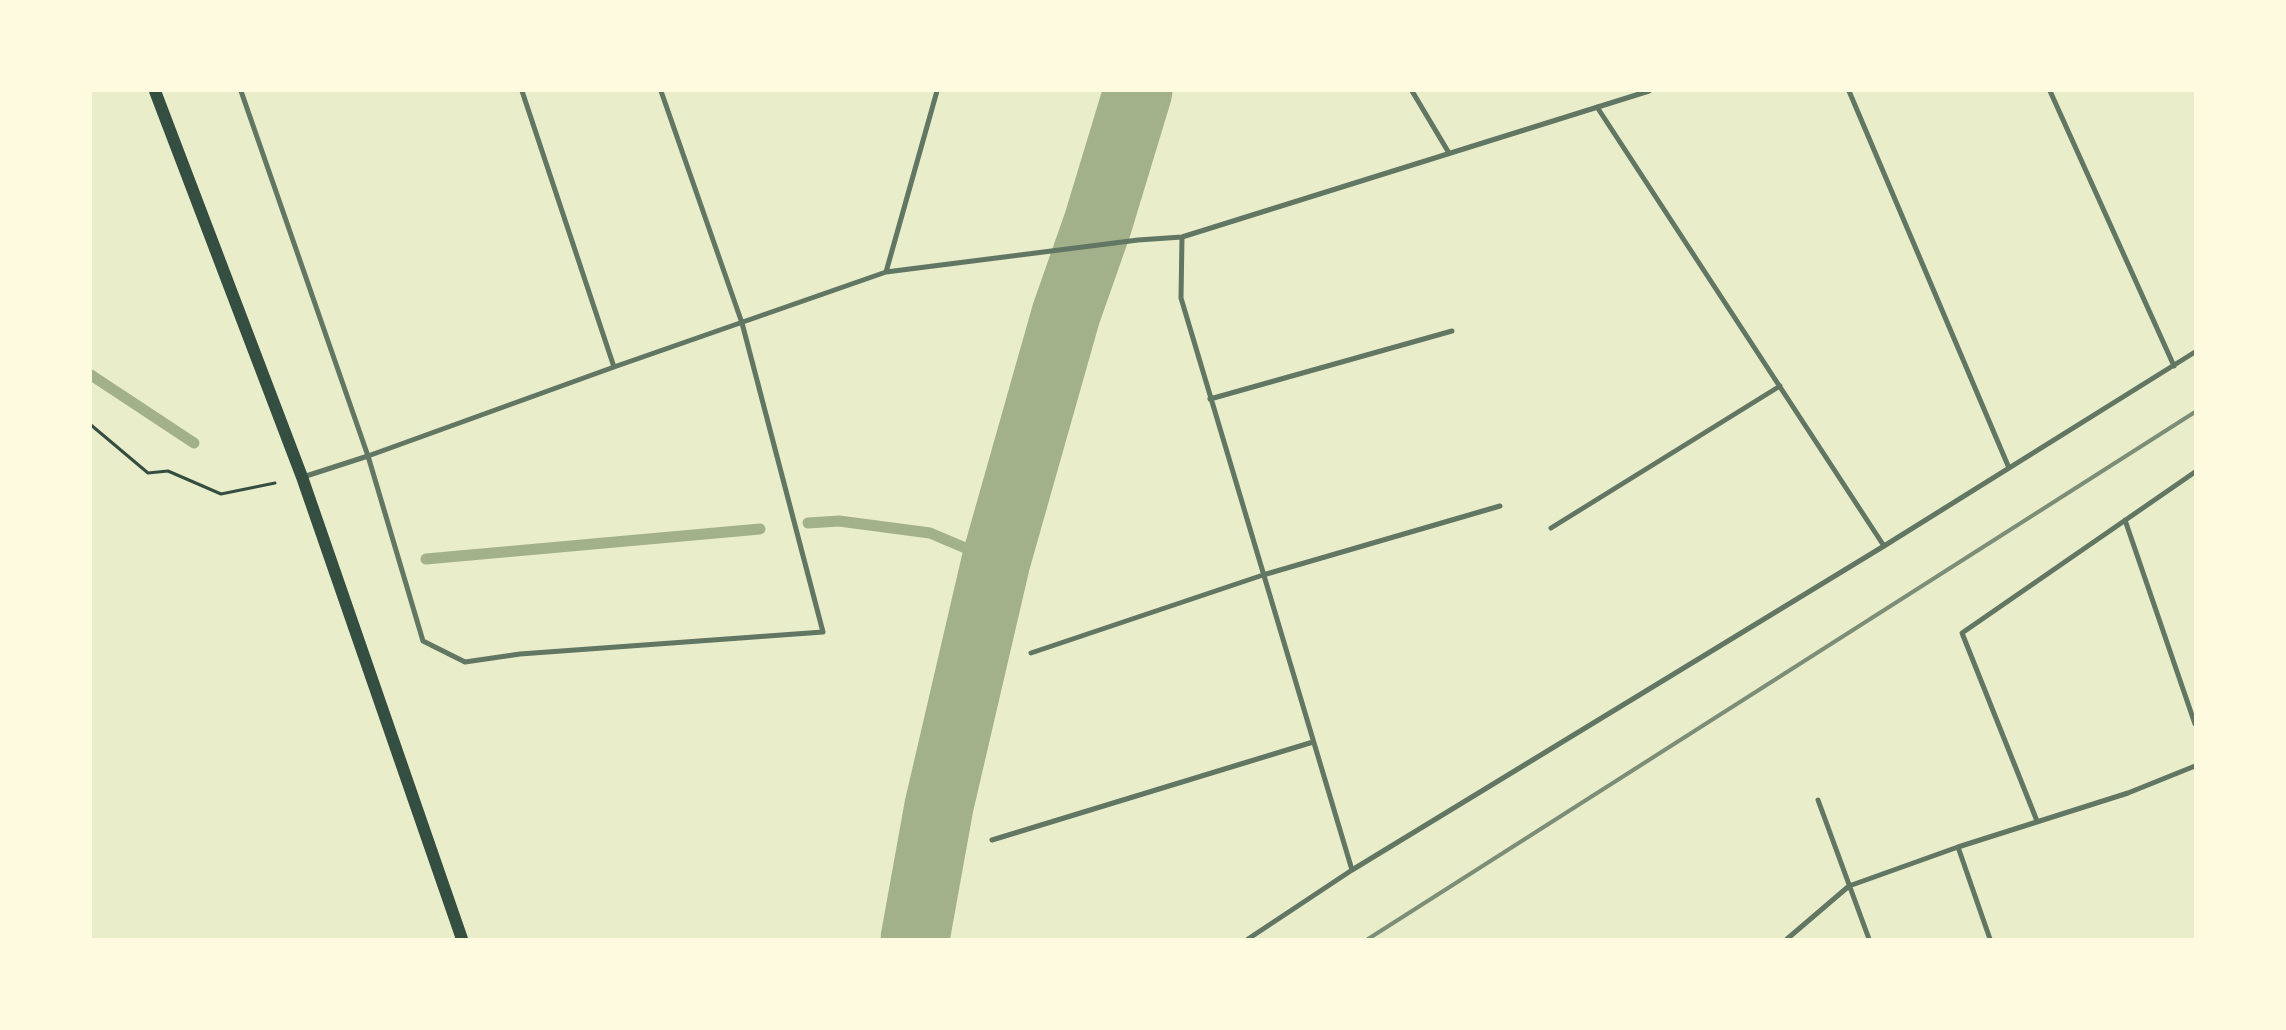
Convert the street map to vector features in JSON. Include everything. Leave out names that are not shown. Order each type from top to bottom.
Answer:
[{"type":"main road","points":[[155,91],[302,477],[462,939]]},
{"type":"street","points":[[241,91],[368,456],[423,641],[465,662],[520,654],[823,632],[742,323],[661,91]]},
{"type":"street","points":[[522,91],[614,367]]},
{"type":"street","points":[[886,272],[937,91]]},
{"type":"street","points":[[1412,91],[1449,153]]},
{"type":"street","points":[[302,477],[368,456],[614,367],[886,272],[1138,240],[1182,237],[1649,91]]},
{"type":"street","points":[[1849,91],[2009,468]]},
{"type":"street","points":[[2050,91],[2174,366]]},
{"type":"street","points":[[1597,107],[1884,546]]},
{"type":"street","points":[[1182,237],[1181,298],[1352,870]]},
{"type":"street","points":[[1210,399],[1452,331]]},
{"type":"street","points":[[1248,939],[1352,870],[1884,546],[2195,352]]},
{"type":"street","points":[[1551,528],[1780,386]]},
{"type":"street","points":[[2037,821],[1962,633],[2195,472]]},
{"type":"street","points":[[1031,653],[1264,575],[1500,506]]},
{"type":"street","points":[[2125,520],[2195,724]]},
{"type":"street","points":[[992,840],[1313,742]]},
{"type":"street","points":[[1788,939],[1849,886],[1958,847],[2128,793],[2195,766]]},
{"type":"street","points":[[1818,800],[1869,939]]},
{"type":"street","points":[[1958,847],[1990,939]]},
{"type":"path","points":[[91,425],[148,473],[168,471],[220,494],[302,477]]},
{"type":"waterway","points":[[915,939],[939,806],[996,561],[1066,314],[1098,223],[1138,91]]},
{"type":"waterway","points":[[91,375],[194,443]]},
{"type":"waterway","points":[[808,523],[839,521],[930,533],[996,561]]},
{"type":"waterway","points":[[426,559],[760,529]]},
{"type":"railway","points":[[1368,939],[2195,412]]}]
